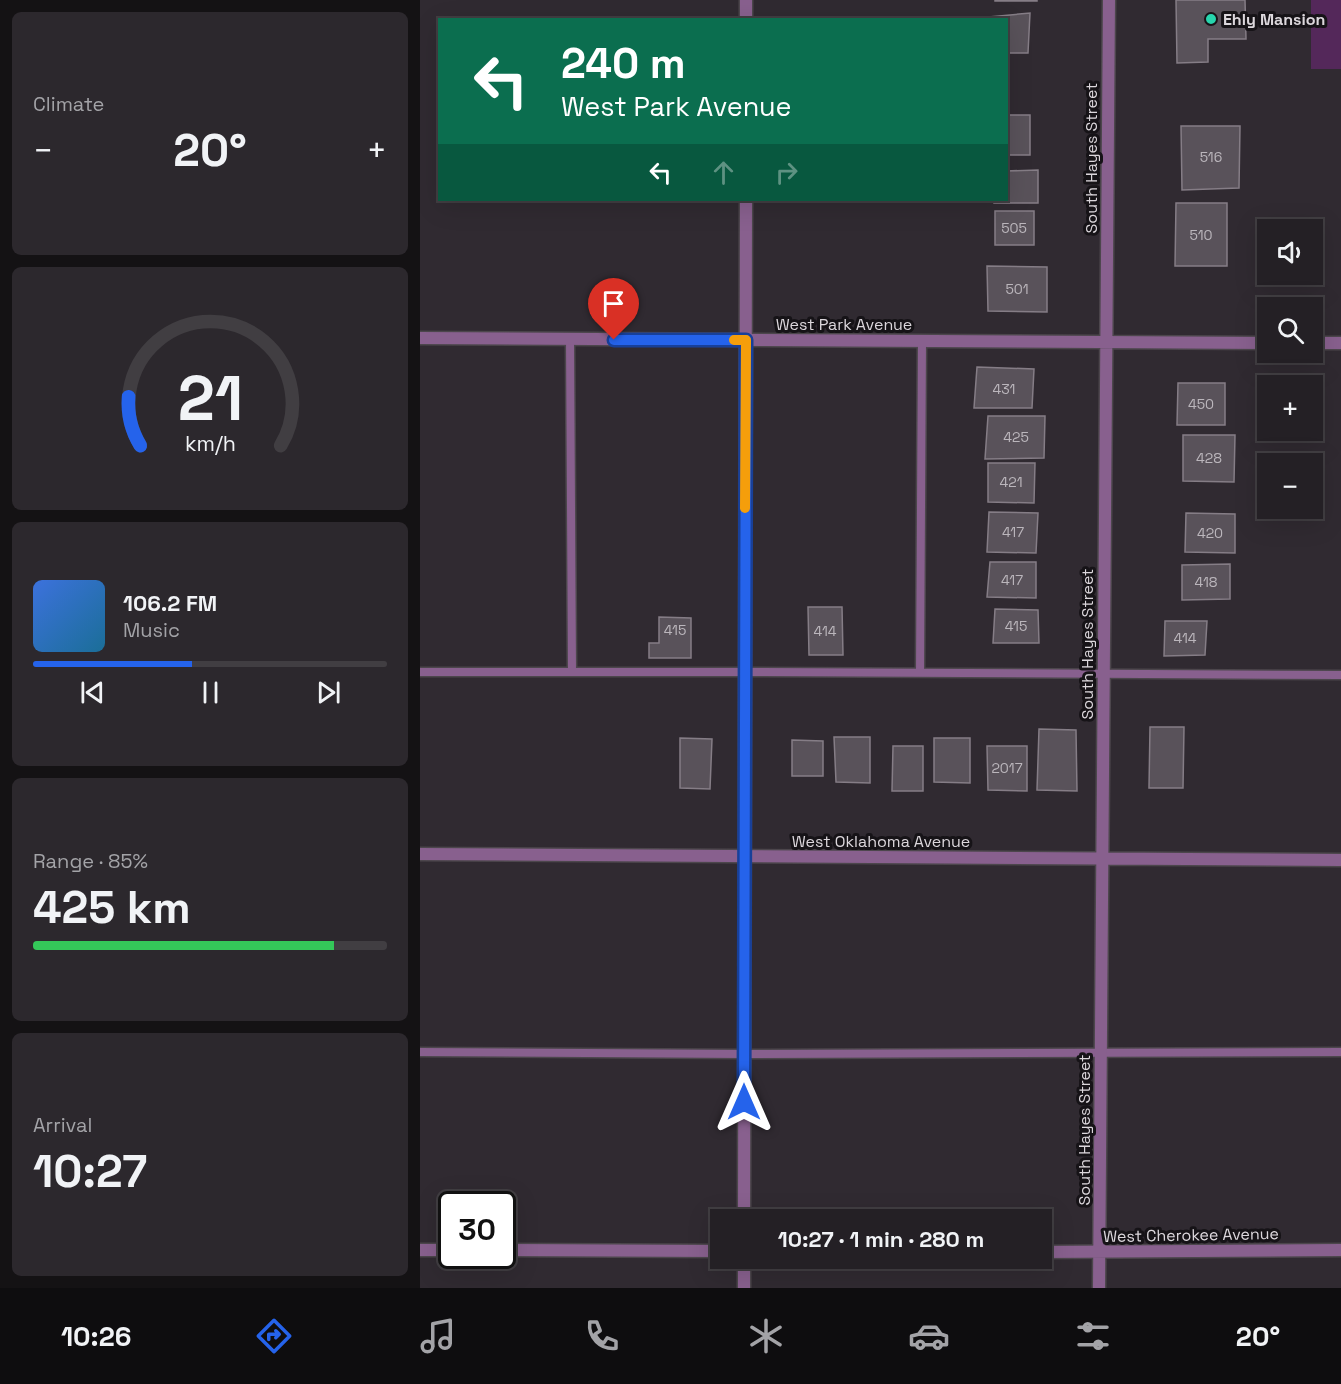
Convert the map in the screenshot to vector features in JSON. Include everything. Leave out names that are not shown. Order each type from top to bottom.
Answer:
[{"type":"street","points":[[746,0],[746,18]]},
{"type":"street","name":"South Hayes Street","points":[[1099,1288],[1108,0]]},
{"type":"street","points":[[744,1209],[746,201]]},
{"type":"street","name":"West Park Avenue","points":[[420,339],[1257,343]]},
{"type":"street","points":[[1323,343],[1341,343]]},
{"type":"street","name":"West Oklahoma Avenue","points":[[420,855],[1341,860]]},
{"type":"street","points":[[420,1250],[438,1250]]},
{"type":"street","points":[[516,1250],[710,1251]]},
{"type":"street","name":"West Cherokee Avenue","points":[[1052,1252],[1341,1250]]},
{"type":"street","points":[[744,1269],[744,1288]]},
{"type":"lane","points":[[570,339],[572,672]]},
{"type":"lane","points":[[920,673],[922,341]]},
{"type":"lane","points":[[420,672],[1341,675]]},
{"type":"lane","points":[[420,1052],[1341,1053]]},
{"type":"shaded area","points":[[1311,0],[1341,0],[1341,69],[1311,69]]},
{"type":"building","points":[[995,0],[1037,1],[995,1]]},
{"type":"building","name":"Ehly Mansion","points":[[1176,0],[1245,0],[1246,39],[1208,39],[1208,62],[1177,63]]},
{"type":"building","points":[[1030,13],[1028,53],[1009,53],[1008,65],[1008,18],[989,17]]},
{"type":"building","points":[[1008,115],[1030,115],[1030,155],[1008,155]]},
{"type":"building","points":[[1181,126],[1240,126],[1239,188],[1182,190]]},
{"type":"building","points":[[1038,170],[1038,203],[994,203],[994,201],[1008,201],[1008,171]]},
{"type":"building","points":[[1176,203],[1227,203],[1227,266],[1175,266]]},
{"type":"building","points":[[995,211],[1034,211],[1034,245],[995,245]]},
{"type":"building","points":[[987,266],[1047,267],[1047,312],[988,311]]},
{"type":"building","points":[[977,367],[1034,369],[1032,408],[974,408]]},
{"type":"building","points":[[1178,383],[1225,383],[1225,425],[1177,425]]},
{"type":"building","points":[[988,416],[1045,416],[1044,458],[985,459]]},
{"type":"building","points":[[1183,435],[1235,435],[1234,482],[1183,481]]},
{"type":"building","points":[[988,463],[1035,463],[1034,503],[988,502]]},
{"type":"building","points":[[989,512],[1038,513],[1036,553],[987,552]]},
{"type":"building","points":[[1186,513],[1235,514],[1235,553],[1185,552]]},
{"type":"building","points":[[990,562],[1036,562],[1036,598],[987,597]]},
{"type":"building","points":[[1230,564],[1230,599],[1182,600],[1182,565]]},
{"type":"building","points":[[808,607],[842,607],[843,655],[809,655]]},
{"type":"building","points":[[995,609],[1038,610],[1039,643],[993,643]]},
{"type":"building","points":[[659,617],[691,618],[691,658],[649,658],[649,643],[659,643]]},
{"type":"building","points":[[1165,621],[1207,621],[1205,655],[1164,656]]},
{"type":"building","points":[[1150,727],[1184,727],[1183,788],[1149,788]]},
{"type":"building","points":[[1039,729],[1076,730],[1077,791],[1037,790]]},
{"type":"building","points":[[834,737],[870,737],[870,783],[836,782]]},
{"type":"building","points":[[680,738],[712,739],[710,789],[680,788]]},
{"type":"building","points":[[934,738],[970,738],[970,783],[934,782]]},
{"type":"building","points":[[792,740],[823,741],[823,776],[792,776]]},
{"type":"building","points":[[893,746],[923,746],[923,791],[892,791]]},
{"type":"building","points":[[987,746],[1027,746],[1027,791],[988,790]]},
{"type":"slow traffic","points":[[734,340],[746,340],[745,508]]},
{"type":"place","name":"Ehly Mansion","points":[[1211,19]]},
{"type":"route","points":[[614,340],[746,340],[744,1102]]}]
